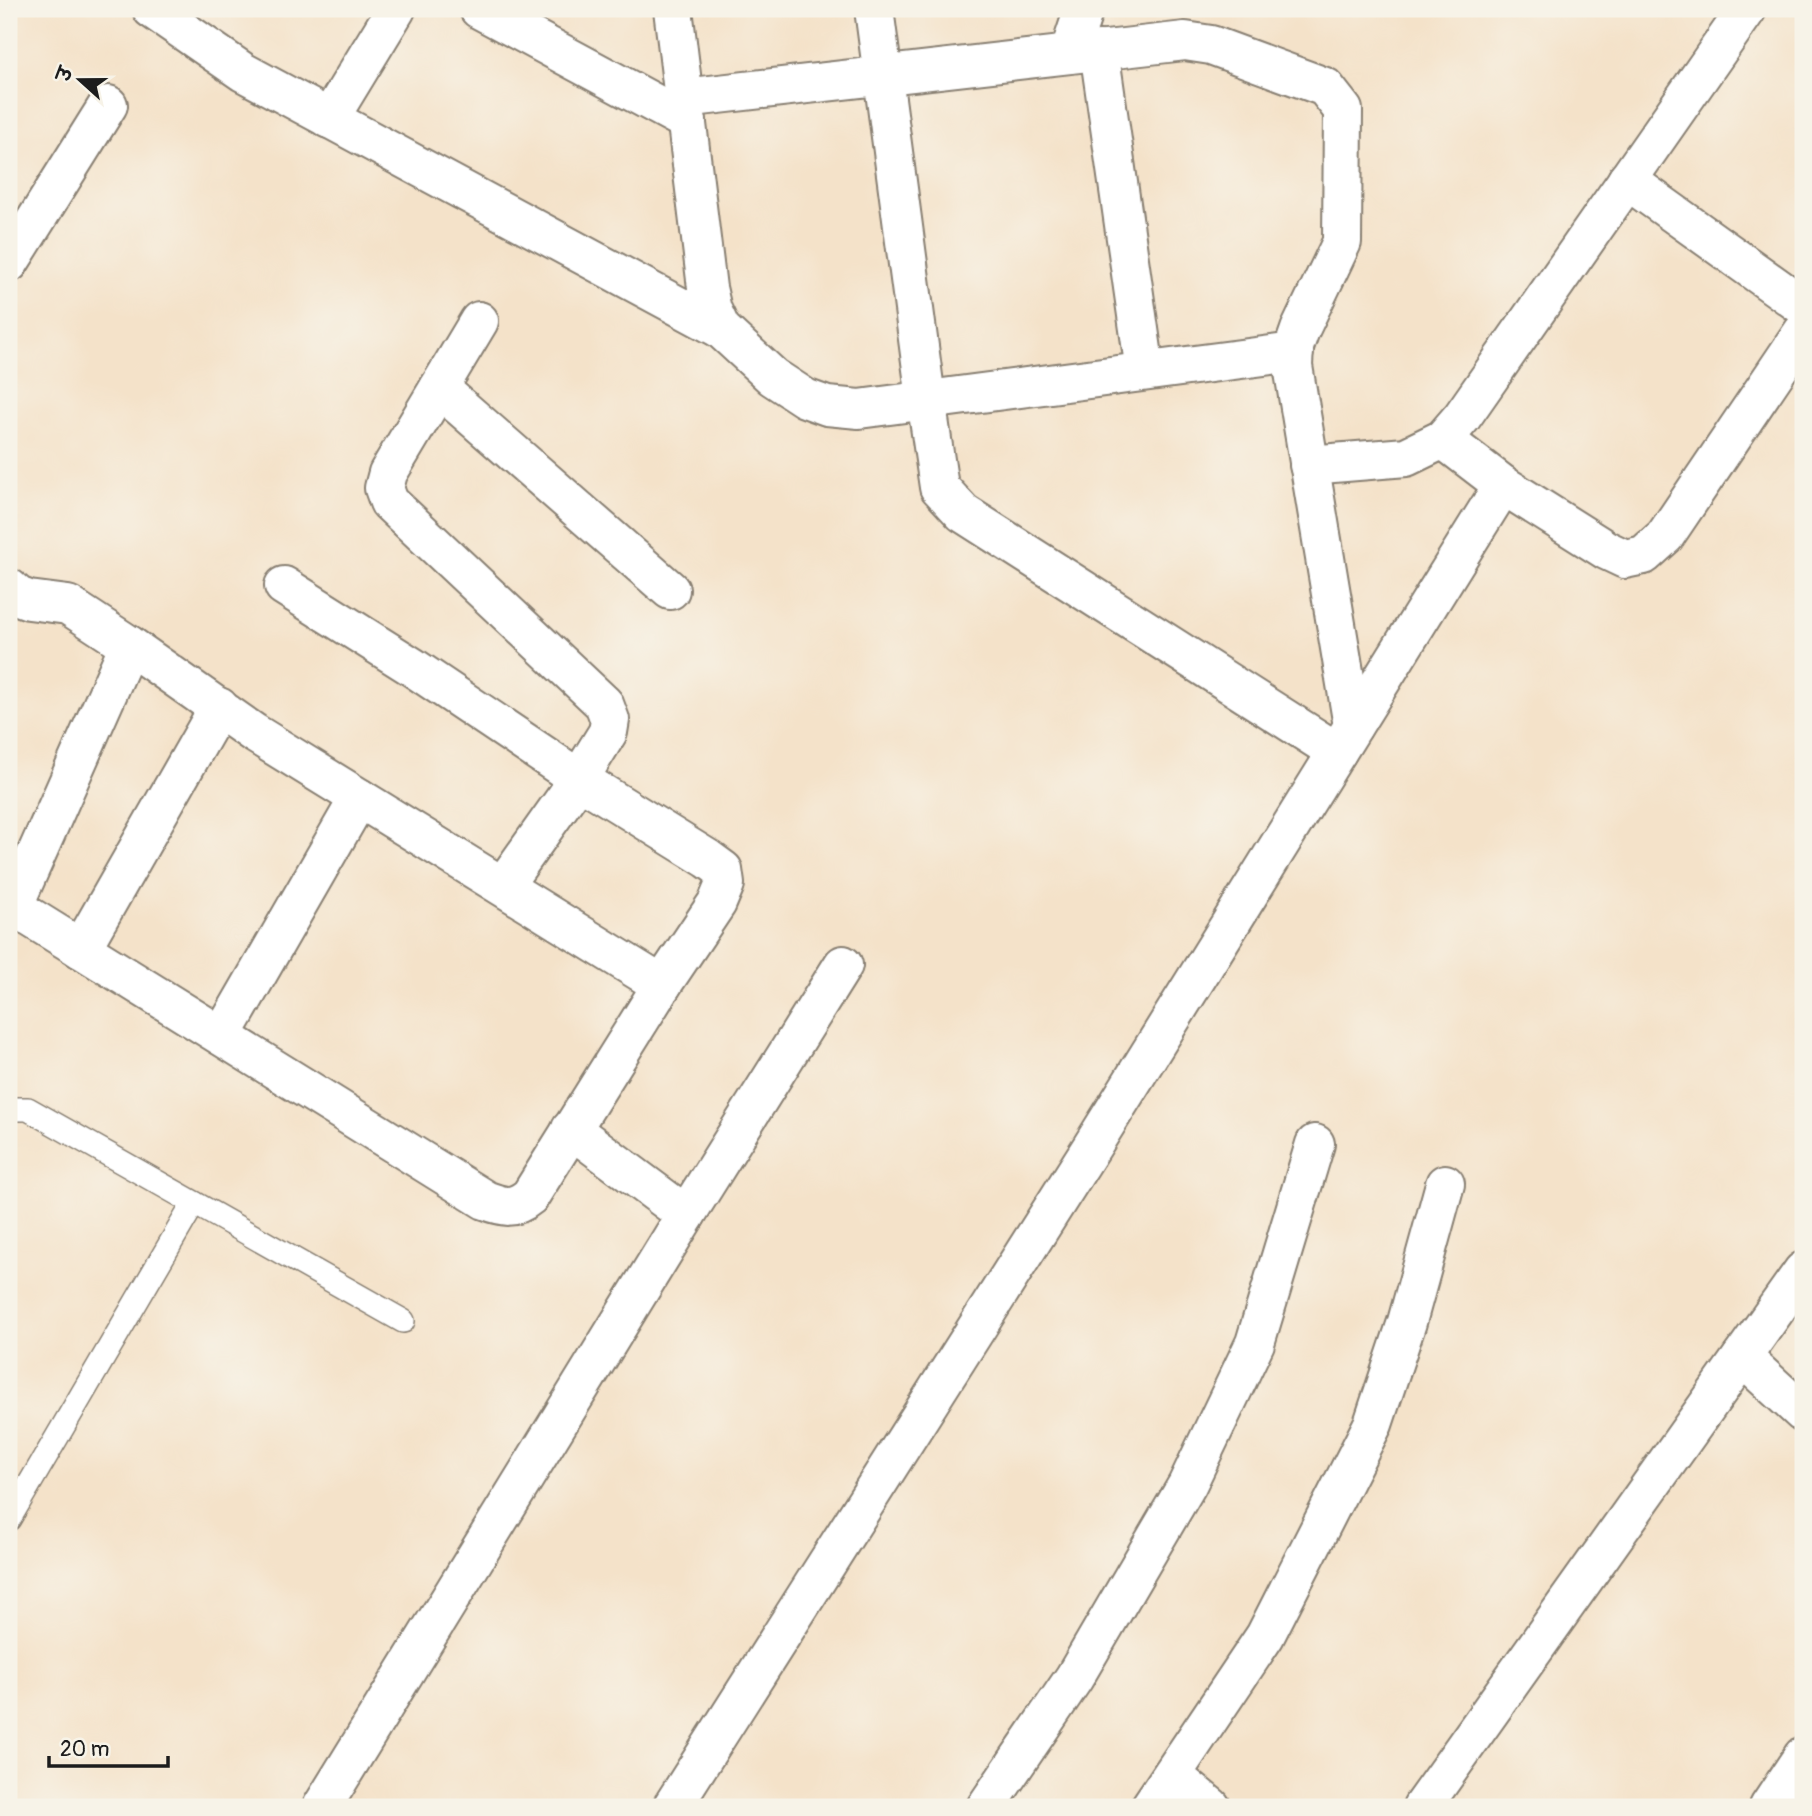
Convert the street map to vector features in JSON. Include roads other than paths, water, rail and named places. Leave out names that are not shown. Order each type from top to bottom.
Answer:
[{"type":"street","points":[[152,9],[243,72],[721,329],[773,377],[805,398],[827,406],[859,409],[1294,352]]},
{"type":"street","points":[[329,119],[396,9]]},
{"type":"street","points":[[479,9],[685,109],[883,75],[1185,41],[1211,46],[1325,87],[1343,110],[1342,242],[1300,330],[1293,366],[1309,465],[1345,739]]},
{"type":"street","points":[[673,9],[707,288],[712,310],[721,329]]},
{"type":"street","points":[[874,9],[939,487],[962,513],[1345,739]]},
{"type":"street","points":[[1084,9],[1084,52],[1145,371]]},
{"type":"street","points":[[1309,465],[1406,457],[1443,439],[1462,417],[1747,9]]},
{"type":"street","points":[[9,263],[108,106]]},
{"type":"street","points":[[1628,180],[1803,306]]},
{"type":"street","points":[[479,321],[388,473],[384,488],[389,502],[604,704],[610,720],[608,732],[579,779],[503,886]]},
{"type":"street","points":[[1443,439],[1503,485],[1606,550],[1625,559],[1644,555],[1665,536],[1803,332]]},
{"type":"street","points":[[439,388],[670,590]]},
{"type":"street","points":[[672,1807],[1091,1148],[1503,485]]},
{"type":"street","points":[[129,645],[11,906],[485,1200],[503,1206],[519,1204],[530,1196],[662,985],[717,903],[725,884],[723,870],[284,586]]},
{"type":"street","points":[[9,588],[18,596],[29,600],[68,605],[254,733],[662,985]]},
{"type":"street","points":[[81,949],[219,708]]},
{"type":"street","points":[[222,1036],[359,797]]},
{"type":"street","points":[[323,1807],[843,965]]},
{"type":"street","points":[[571,1129],[687,1215]]},
{"type":"street","points":[[986,1807],[1074,1678],[1187,1485],[1255,1343],[1315,1144]]},
{"type":"street","points":[[1150,1807],[1265,1636],[1373,1424],[1407,1322],[1445,1184]]},
{"type":"street","points":[[1422,1807],[1803,1272]]},
{"type":"street","points":[[1742,1357],[1803,1413]]},
{"type":"street","points":[[1769,1807],[1803,1756]]},
{"type":"street","points":[[1172,1775],[1211,1807]]},
{"type":"lane","points":[[9,1108],[28,1110],[403,1321]]},
{"type":"lane","points":[[9,1519],[194,1203]]}]
